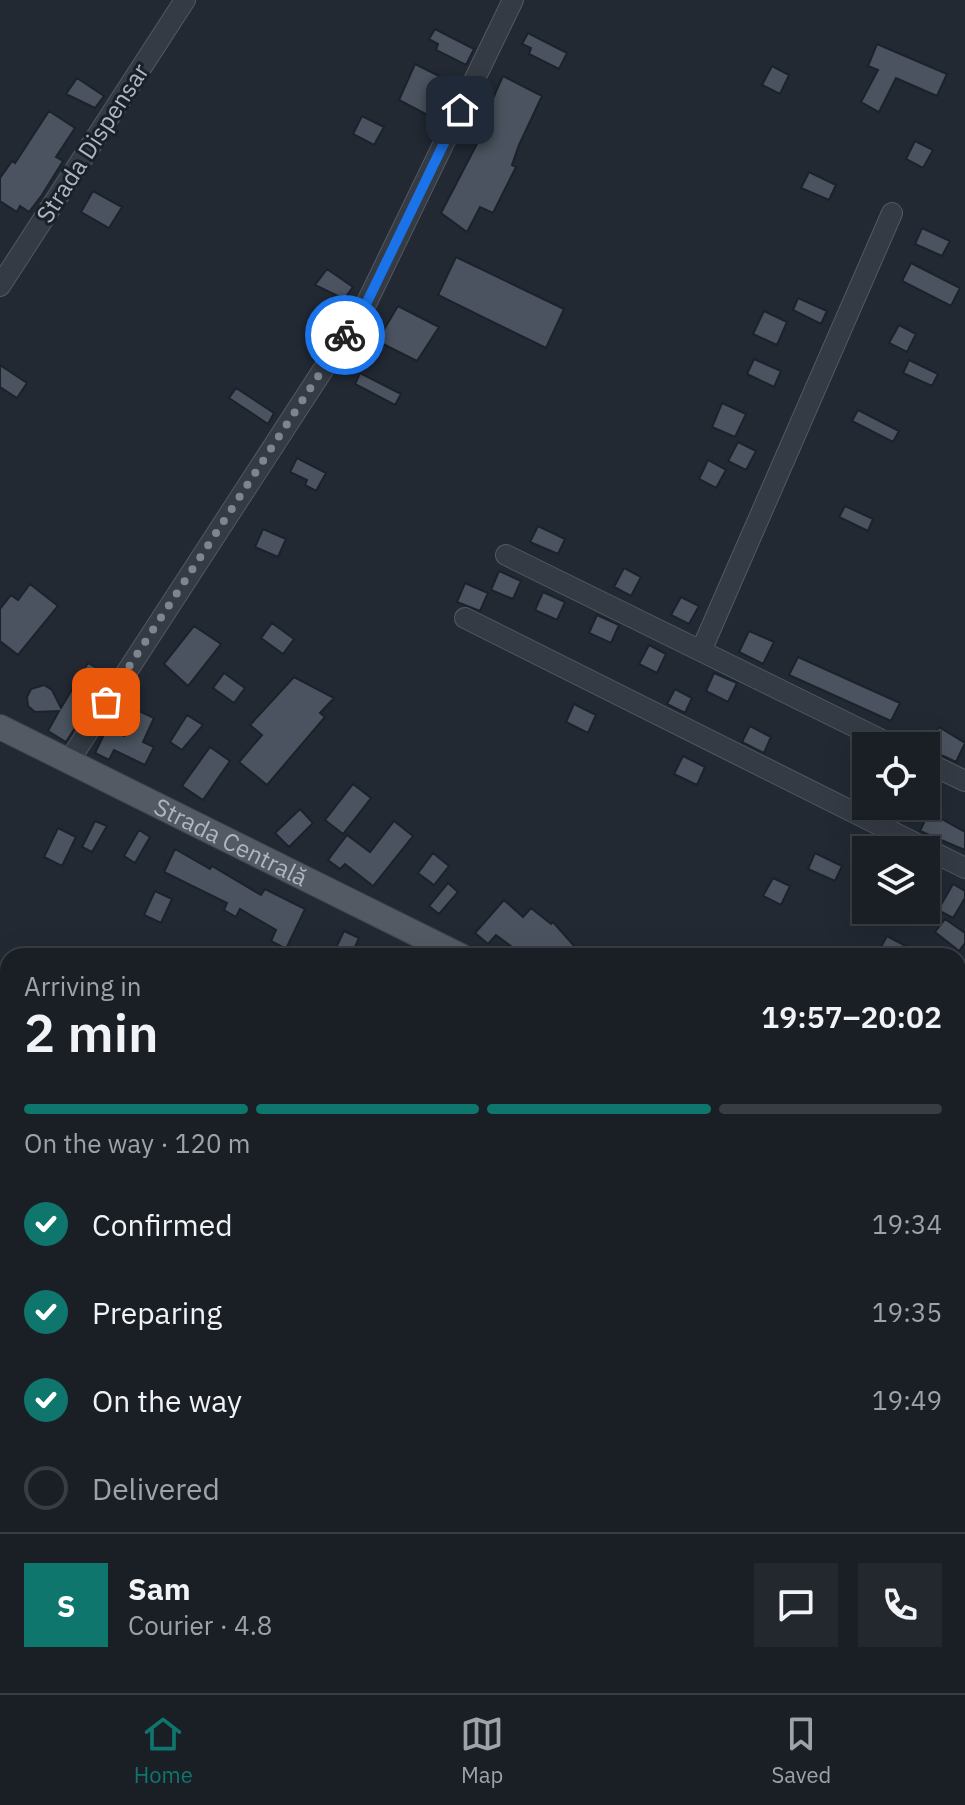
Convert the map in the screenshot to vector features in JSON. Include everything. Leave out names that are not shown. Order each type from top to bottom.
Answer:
[{"type":"main road","name":"Strada Centrală","points":[[0,727],[445,948]]},
{"type":"street","name":"Strada Dispensar","points":[[0,286],[185,0]]},
{"type":"street","points":[[69,761],[367,302],[513,0]]},
{"type":"street","points":[[701,651],[892,213]]},
{"type":"street","points":[[506,555],[866,732]]},
{"type":"street","points":[[465,618],[965,868]]},
{"type":"street","points":[[940,769],[965,781]]},
{"type":"building","points":[[435,29],[474,49],[466,65],[436,50],[438,44],[429,39]]},
{"type":"building","points":[[528,33],[567,53],[559,69],[529,54],[531,48],[522,44]]},
{"type":"building","points":[[877,44],[947,74],[937,96],[896,78],[879,112],[861,102],[878,70],[868,66]]},
{"type":"building","points":[[415,64],[455,84],[439,121],[399,100]]},
{"type":"building","points":[[772,66],[789,75],[780,94],[762,85]]},
{"type":"building","points":[[503,76],[542,96],[519,145],[512,165],[516,167],[493,213],[480,207],[467,232],[441,213],[480,138],[476,136]]},
{"type":"building","points":[[77,78],[104,96],[95,108],[66,94]]},
{"type":"building","points":[[49,111],[75,128],[56,157],[63,161],[42,195],[29,212],[20,206],[17,212],[0,201],[0,178],[12,161],[15,163]]},
{"type":"building","points":[[362,116],[384,127],[374,145],[353,134]]},
{"type":"building","points":[[915,141],[933,150],[923,168],[906,159]]},
{"type":"building","points":[[809,172],[836,185],[829,200],[801,188]]},
{"type":"building","points":[[93,191],[122,207],[109,228],[81,212]]},
{"type":"building","points":[[922,228],[950,241],[942,256],[915,244]]},
{"type":"building","points":[[456,257],[564,309],[546,348],[438,295]]},
{"type":"building","points":[[911,263],[960,288],[951,306],[902,281]]},
{"type":"building","points":[[327,269],[353,287],[344,299],[315,285]]},
{"type":"building","points":[[798,298],[827,311],[821,324],[793,310]]},
{"type":"building","points":[[398,306],[439,327],[417,361],[377,341]]},
{"type":"building","points":[[764,311],[787,322],[777,345],[753,334]]},
{"type":"building","points":[[899,325],[916,334],[907,352],[889,343]]},
{"type":"building","points":[[754,359],[781,371],[774,387],[747,374]]},
{"type":"building","points":[[909,360],[938,374],[932,386],[903,373]]},
{"type":"building","points":[[0,365],[27,383],[17,398],[0,387]]},
{"type":"building","points":[[360,373],[401,394],[395,405],[355,384]]},
{"type":"building","points":[[236,388],[274,413],[268,424],[229,398]]},
{"type":"building","points":[[722,403],[746,414],[735,437],[712,427]]},
{"type":"building","points":[[858,410],[899,431],[893,442],[852,421]]},
{"type":"building","points":[[738,442],[756,451],[746,470],[728,461]]},
{"type":"building","points":[[297,458],[326,473],[316,491],[305,485],[307,480],[290,472]]},
{"type":"building","points":[[708,460],[726,470],[716,488],[699,479]]},
{"type":"building","points":[[845,506],[873,519],[868,531],[839,517]]},
{"type":"building","points":[[538,526],[565,539],[558,554],[530,542]]},
{"type":"building","points":[[263,529],[286,539],[278,557],[255,547]]},
{"type":"building","points":[[624,568],[641,577],[631,596],[614,587]]},
{"type":"building","points":[[499,571],[521,581],[513,599],[491,590]]},
{"type":"building","points":[[465,583],[488,593],[480,611],[457,602]]},
{"type":"building","points":[[30,584],[58,606],[18,655],[0,641],[0,609],[11,595],[18,600]]},
{"type":"building","points":[[543,592],[565,602],[557,620],[535,610]]},
{"type":"building","points":[[681,597],[699,606],[689,624],[671,615]]},
{"type":"building","points":[[597,615],[619,625],[611,643],[589,633]]},
{"type":"building","points":[[272,623],[294,639],[283,654],[261,638]]},
{"type":"building","points":[[194,626],[221,644],[188,686],[164,664]]},
{"type":"building","points":[[749,631],[774,642],[763,664],[739,652]]},
{"type":"building","points":[[649,645],[666,654],[657,673],[639,664]]},
{"type":"building","points":[[798,657],[900,703],[891,721],[789,675]]},
{"type":"building","points":[[88,663],[109,675],[66,742],[48,731],[59,711],[35,712],[28,706],[27,697],[31,689],[44,685],[52,690],[61,708]]},
{"type":"building","points":[[224,673],[245,688],[234,703],[213,688]]},
{"type":"building","points":[[714,673],[737,683],[728,702],[706,691]]},
{"type":"building","points":[[294,677],[334,698],[320,713],[325,717],[267,785],[239,762],[262,735],[250,725]]},
{"type":"building","points":[[675,689],[692,698],[685,713],[667,704]]},
{"type":"building","points":[[574,704],[596,715],[588,733],[566,722]]},
{"type":"building","points":[[137,710],[154,718],[143,742],[154,747],[145,765],[114,750],[109,760],[95,753],[107,728],[124,736]]},
{"type":"building","points":[[187,715],[203,725],[182,750],[170,742]]},
{"type":"building","points":[[750,726],[771,737],[764,753],[742,742]]},
{"type":"building","points":[[939,727],[965,743],[956,762],[940,755],[940,732],[936,732]]},
{"type":"building","points":[[210,747],[230,761],[203,800],[182,786]]},
{"type":"building","points":[[683,756],[705,767],[697,785],[674,774]]},
{"type":"building","points":[[353,784],[371,798],[343,834],[325,820]]},
{"type":"building","points":[[300,809],[313,823],[289,847],[275,833]]},
{"type":"building","points":[[940,818],[965,832],[965,850],[940,839],[940,836],[920,831],[925,820]]},
{"type":"building","points":[[95,821],[107,826],[92,852],[82,847]]},
{"type":"building","points":[[394,821],[413,836],[373,886],[345,864],[340,869],[328,860],[347,835],[370,852]]},
{"type":"building","points":[[58,828],[76,837],[62,866],[44,857]]},
{"type":"building","points":[[139,830],[150,837],[135,863],[124,856]]},
{"type":"building","points":[[175,849],[210,869],[212,866],[261,895],[265,889],[305,909],[284,948],[271,941],[276,930],[240,909],[236,917],[224,910],[227,903],[164,872]]},
{"type":"building","points":[[433,853],[449,866],[434,885],[418,873]]},
{"type":"building","points":[[815,853],[842,866],[835,881],[808,869]]},
{"type":"building","points":[[773,878],[790,886],[781,905],[763,896]]},
{"type":"building","points":[[448,883],[458,892],[439,914],[429,906]]},
{"type":"building","points":[[953,884],[965,891],[965,898],[953,918],[940,911]]},
{"type":"building","points":[[155,891],[172,899],[161,923],[144,915]]},
{"type":"building","points":[[504,900],[523,917],[531,908],[551,924],[553,922],[576,948],[513,948],[496,935],[488,944],[475,933]]},
{"type":"building","points":[[945,919],[965,933],[965,943],[961,948],[955,948],[935,932]]},
{"type":"building","points":[[344,931],[359,938],[355,948],[336,948]]},
{"type":"building","points":[[887,936],[904,945],[903,948],[880,948]]},
{"type":"way so far","points":[[106,702],[345,335]]},
{"type":"route","points":[[345,335],[367,302],[460,110]]}]
